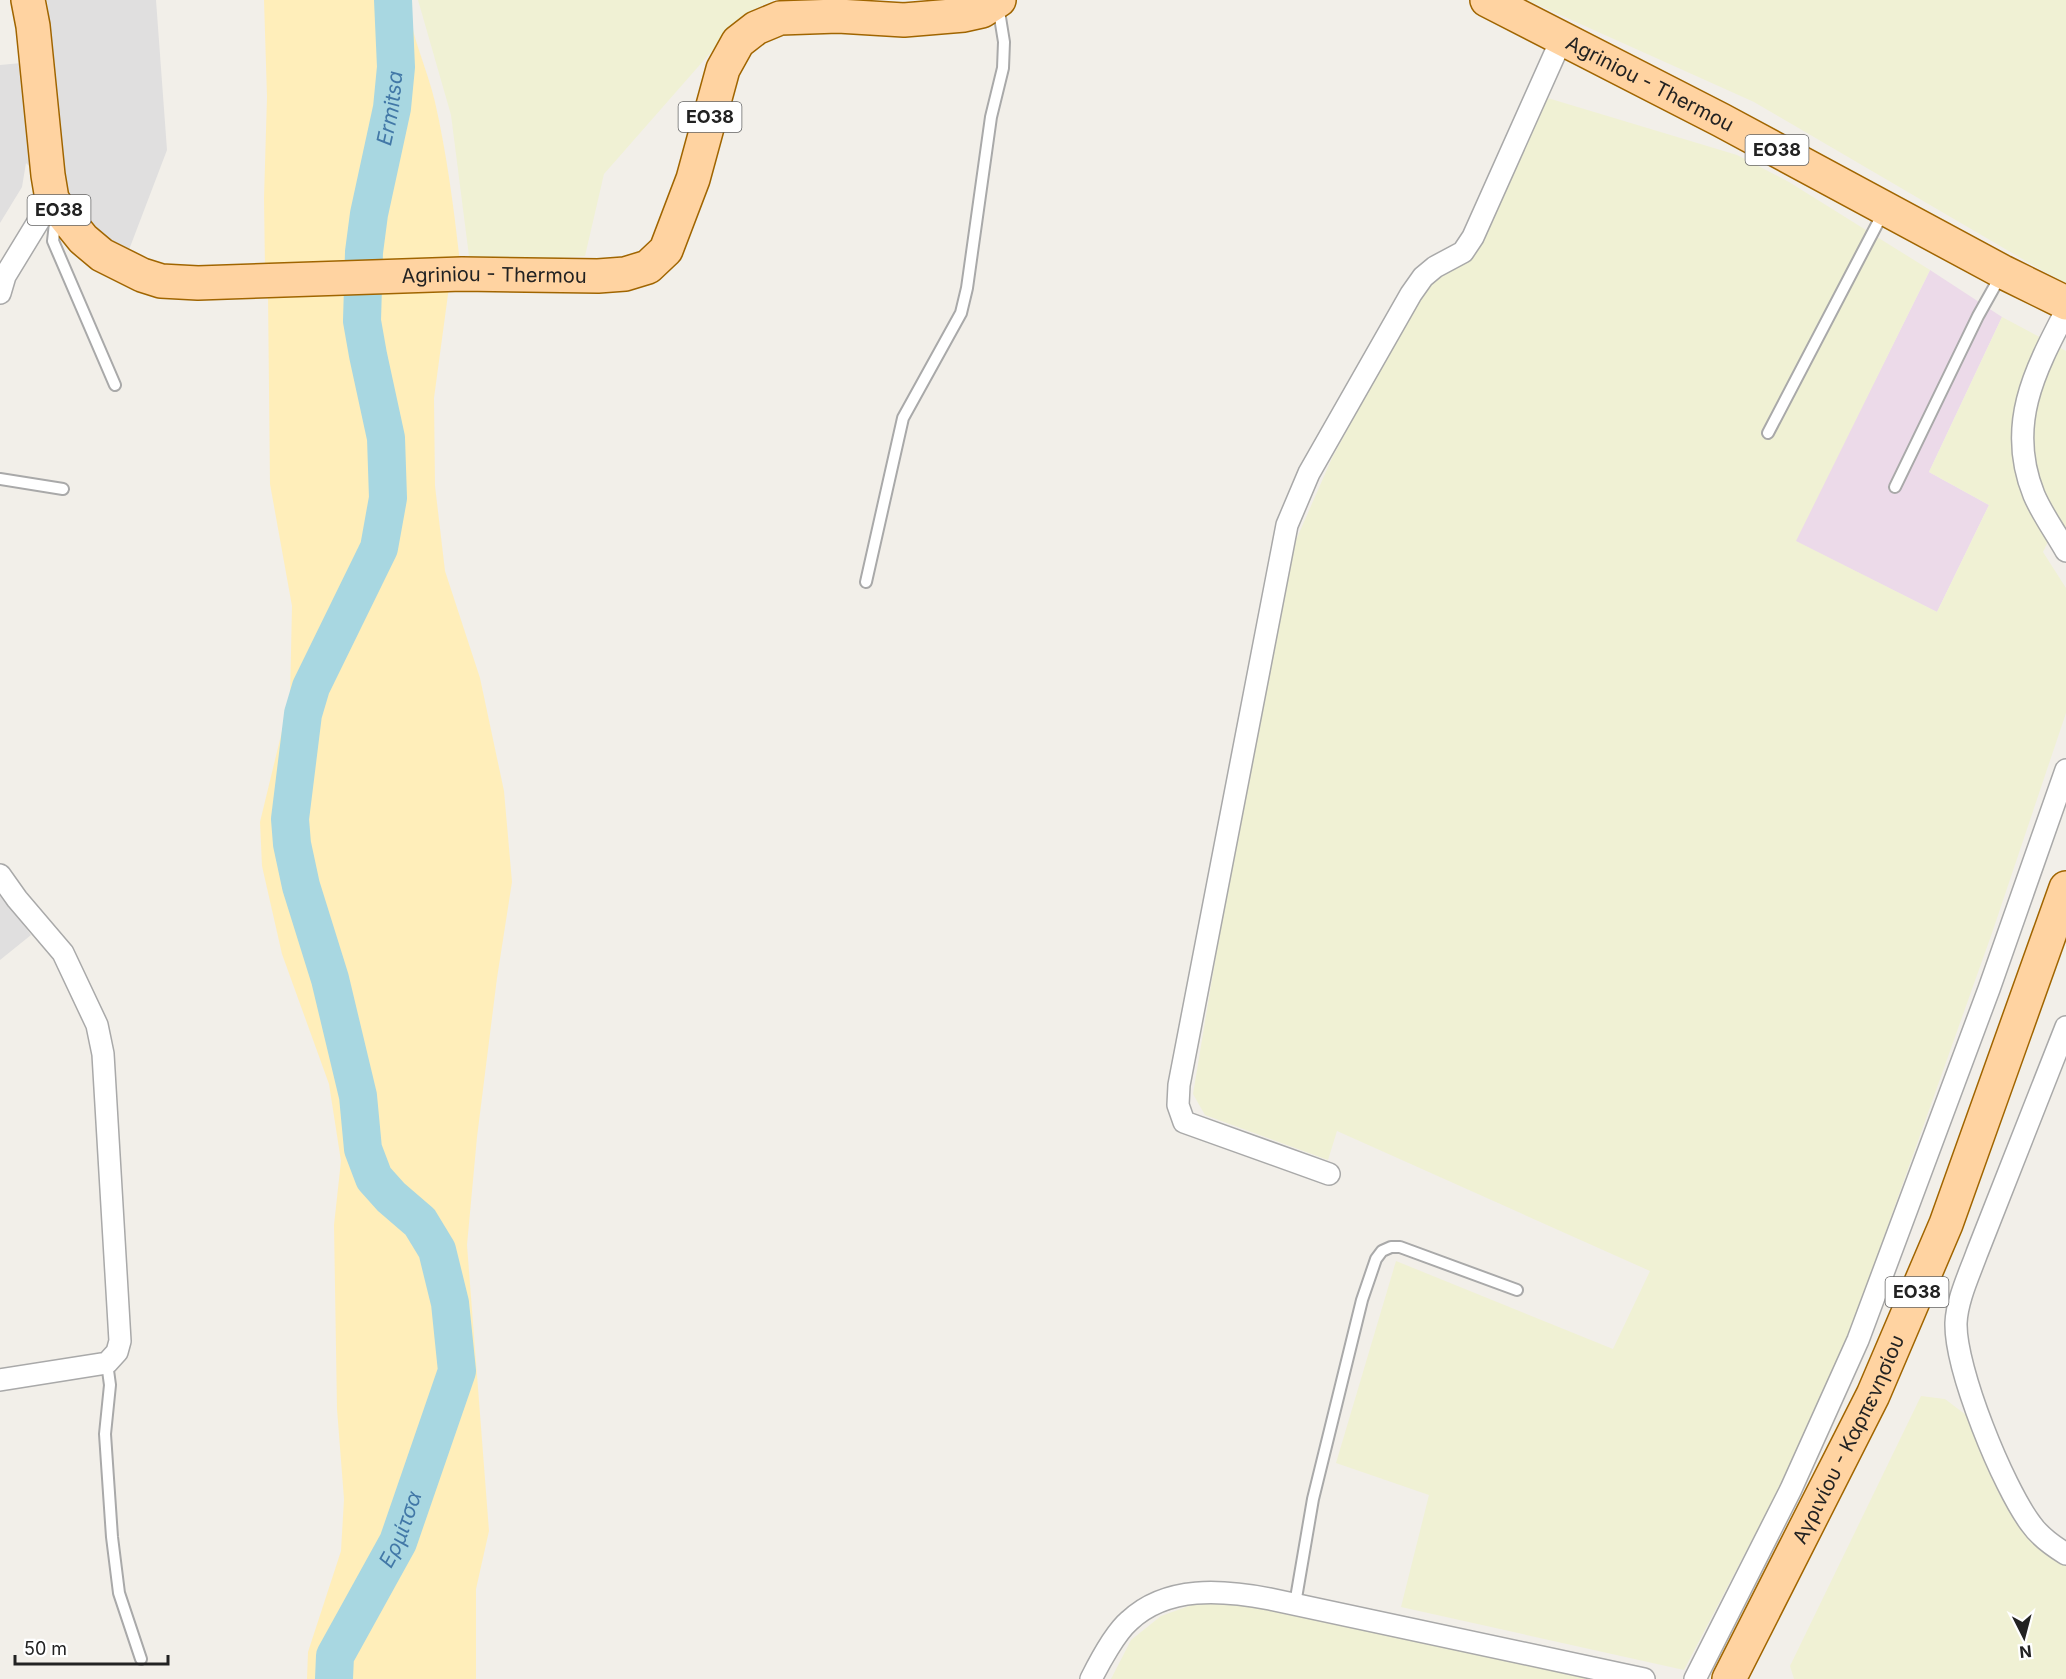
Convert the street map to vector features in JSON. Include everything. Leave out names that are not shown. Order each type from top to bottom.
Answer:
[{"type":"main road","name":"ΕΟ38","points":[[28,0],[33,26],[48,175],[55,203]]},
{"type":"main road","name":"Agriniou - Thermou","points":[[1487,0],[1721,120],[2003,272],[2066,303]]},
{"type":"main road","name":"Agriniou - Thermou","points":[[55,203],[83,239],[102,255],[142,275],[161,281],[198,283],[462,274],[598,276],[625,274],[648,267],[666,250],[693,179],[723,69],[738,42],[756,28],[780,18],[838,16],[904,20],[964,15],[982,11],[998,2]]},
{"type":"main road","name":"Αγρινίου - Καρπενησίου","points":[[1729,1679],[1873,1395],[1941,1234],[2066,888]]},
{"type":"street","points":[[1329,1174],[1184,1122],[1178,1105],[1179,1085],[1287,525],[1309,473],[1411,294],[1423,277],[1435,267],[1463,252],[1473,237],[1562,38]]},
{"type":"street","points":[[2,282],[55,203]]},
{"type":"street","points":[[2066,311],[2042,358],[2026,399],[2022,428],[2024,462],[2034,495],[2066,551]]},
{"type":"street","points":[[1695,1679],[1791,1489],[1858,1340],[1985,1000],[2066,770]]},
{"type":"street","points":[[0,875],[17,899],[63,953],[97,1025],[103,1054],[120,1341],[117,1352],[107,1363],[0,1380]]},
{"type":"street","points":[[2066,1027],[1977,1253],[1963,1291],[1956,1321],[1957,1348],[1965,1376],[1998,1462],[2032,1526],[2052,1546],[2066,1554]]},
{"type":"street","points":[[1091,1679],[1102,1658],[1128,1621],[1149,1606],[1196,1592],[1243,1594],[1295,1604],[1644,1679]]},
{"type":"lane","points":[[866,582],[903,418],[961,314],[967,288],[991,117],[1003,68],[1004,42],[998,2]]},
{"type":"lane","points":[[55,203],[53,241],[115,384]]},
{"type":"lane","points":[[1768,433],[1885,208]]},
{"type":"lane","points":[[1895,487],[1978,316],[2003,272]]},
{"type":"lane","points":[[0,479],[63,489]]},
{"type":"lane","points":[[1295,1604],[1313,1499],[1362,1300],[1376,1259],[1382,1251],[1390,1247],[1400,1247],[1517,1290]]},
{"type":"lane","points":[[107,1363],[110,1385],[105,1434],[112,1537],[119,1593],[141,1659]]},
{"type":"shaded area","points":[[47,0],[156,0],[167,150],[127,255],[84,221],[26,163],[22,187],[0,223],[0,65],[54,60]]},
{"type":"shaded area","points":[[1930,270],[2002,317],[1929,472],[1989,505],[1937,612],[1795,541]]},
{"type":"shaded area","points":[[0,893],[31,935],[0,960]]},
{"type":"green space","points":[[418,0],[774,0],[754,9],[726,35],[604,174],[585,256],[470,264],[451,115]]},
{"type":"green space","points":[[1527,0],[2066,0],[2066,283],[1754,102]]},
{"type":"green space","points":[[1541,96],[1737,155],[1789,182],[1930,270],[1796,541],[1937,612],[1989,505],[1929,472],[2002,317],[2066,351],[2066,527],[2057,523],[2043,552],[2066,588],[2066,713],[1992,933],[1850,1332],[1788,1471],[1684,1670],[1401,1607],[1429,1495],[1336,1463],[1396,1261],[1613,1349],[1650,1271],[1337,1131],[1328,1160],[1205,1115],[1193,1094],[1243,792],[1296,540],[1332,458],[1430,278],[1473,254]]},
{"type":"green space","points":[[1921,1396],[1945,1399],[1966,1415],[1982,1443],[2066,1561],[2066,1679],[1794,1679],[1790,1666]]},
{"type":"green space","points":[[1200,1602],[1239,1602],[1602,1679],[1111,1679],[1131,1640],[1161,1616]]},
{"type":"sand","points":[[264,0],[407,0],[439,122],[450,182],[460,263],[265,270],[264,198],[267,97]]},
{"type":"sand","points":[[449,287],[434,398],[435,486],[445,571],[480,678],[504,791],[512,882],[497,978],[477,1137],[467,1245],[489,1531],[476,1589],[476,1679],[307,1679],[308,1652],[341,1551],[344,1499],[337,1409],[334,1225],[341,1161],[329,1084],[282,954],[262,866],[260,822],[290,698],[292,606],[270,484],[268,294]]},
{"type":"waterway","points":[[334,1679],[335,1656],[398,1542],[457,1371],[450,1303],[437,1250],[420,1222],[391,1197],[374,1178],[363,1149],[358,1096],[330,979],[301,886],[292,844],[290,819],[303,714],[311,687],[379,548],[388,498],[386,438],[362,321],[364,252],[369,214],[392,108],[396,67],[393,0]]},
{"type":"water label","name":"Ermitsa","points":[[389,108]]},
{"type":"water label","name":"Ερμίτσα","points":[[400,1528]]}]
